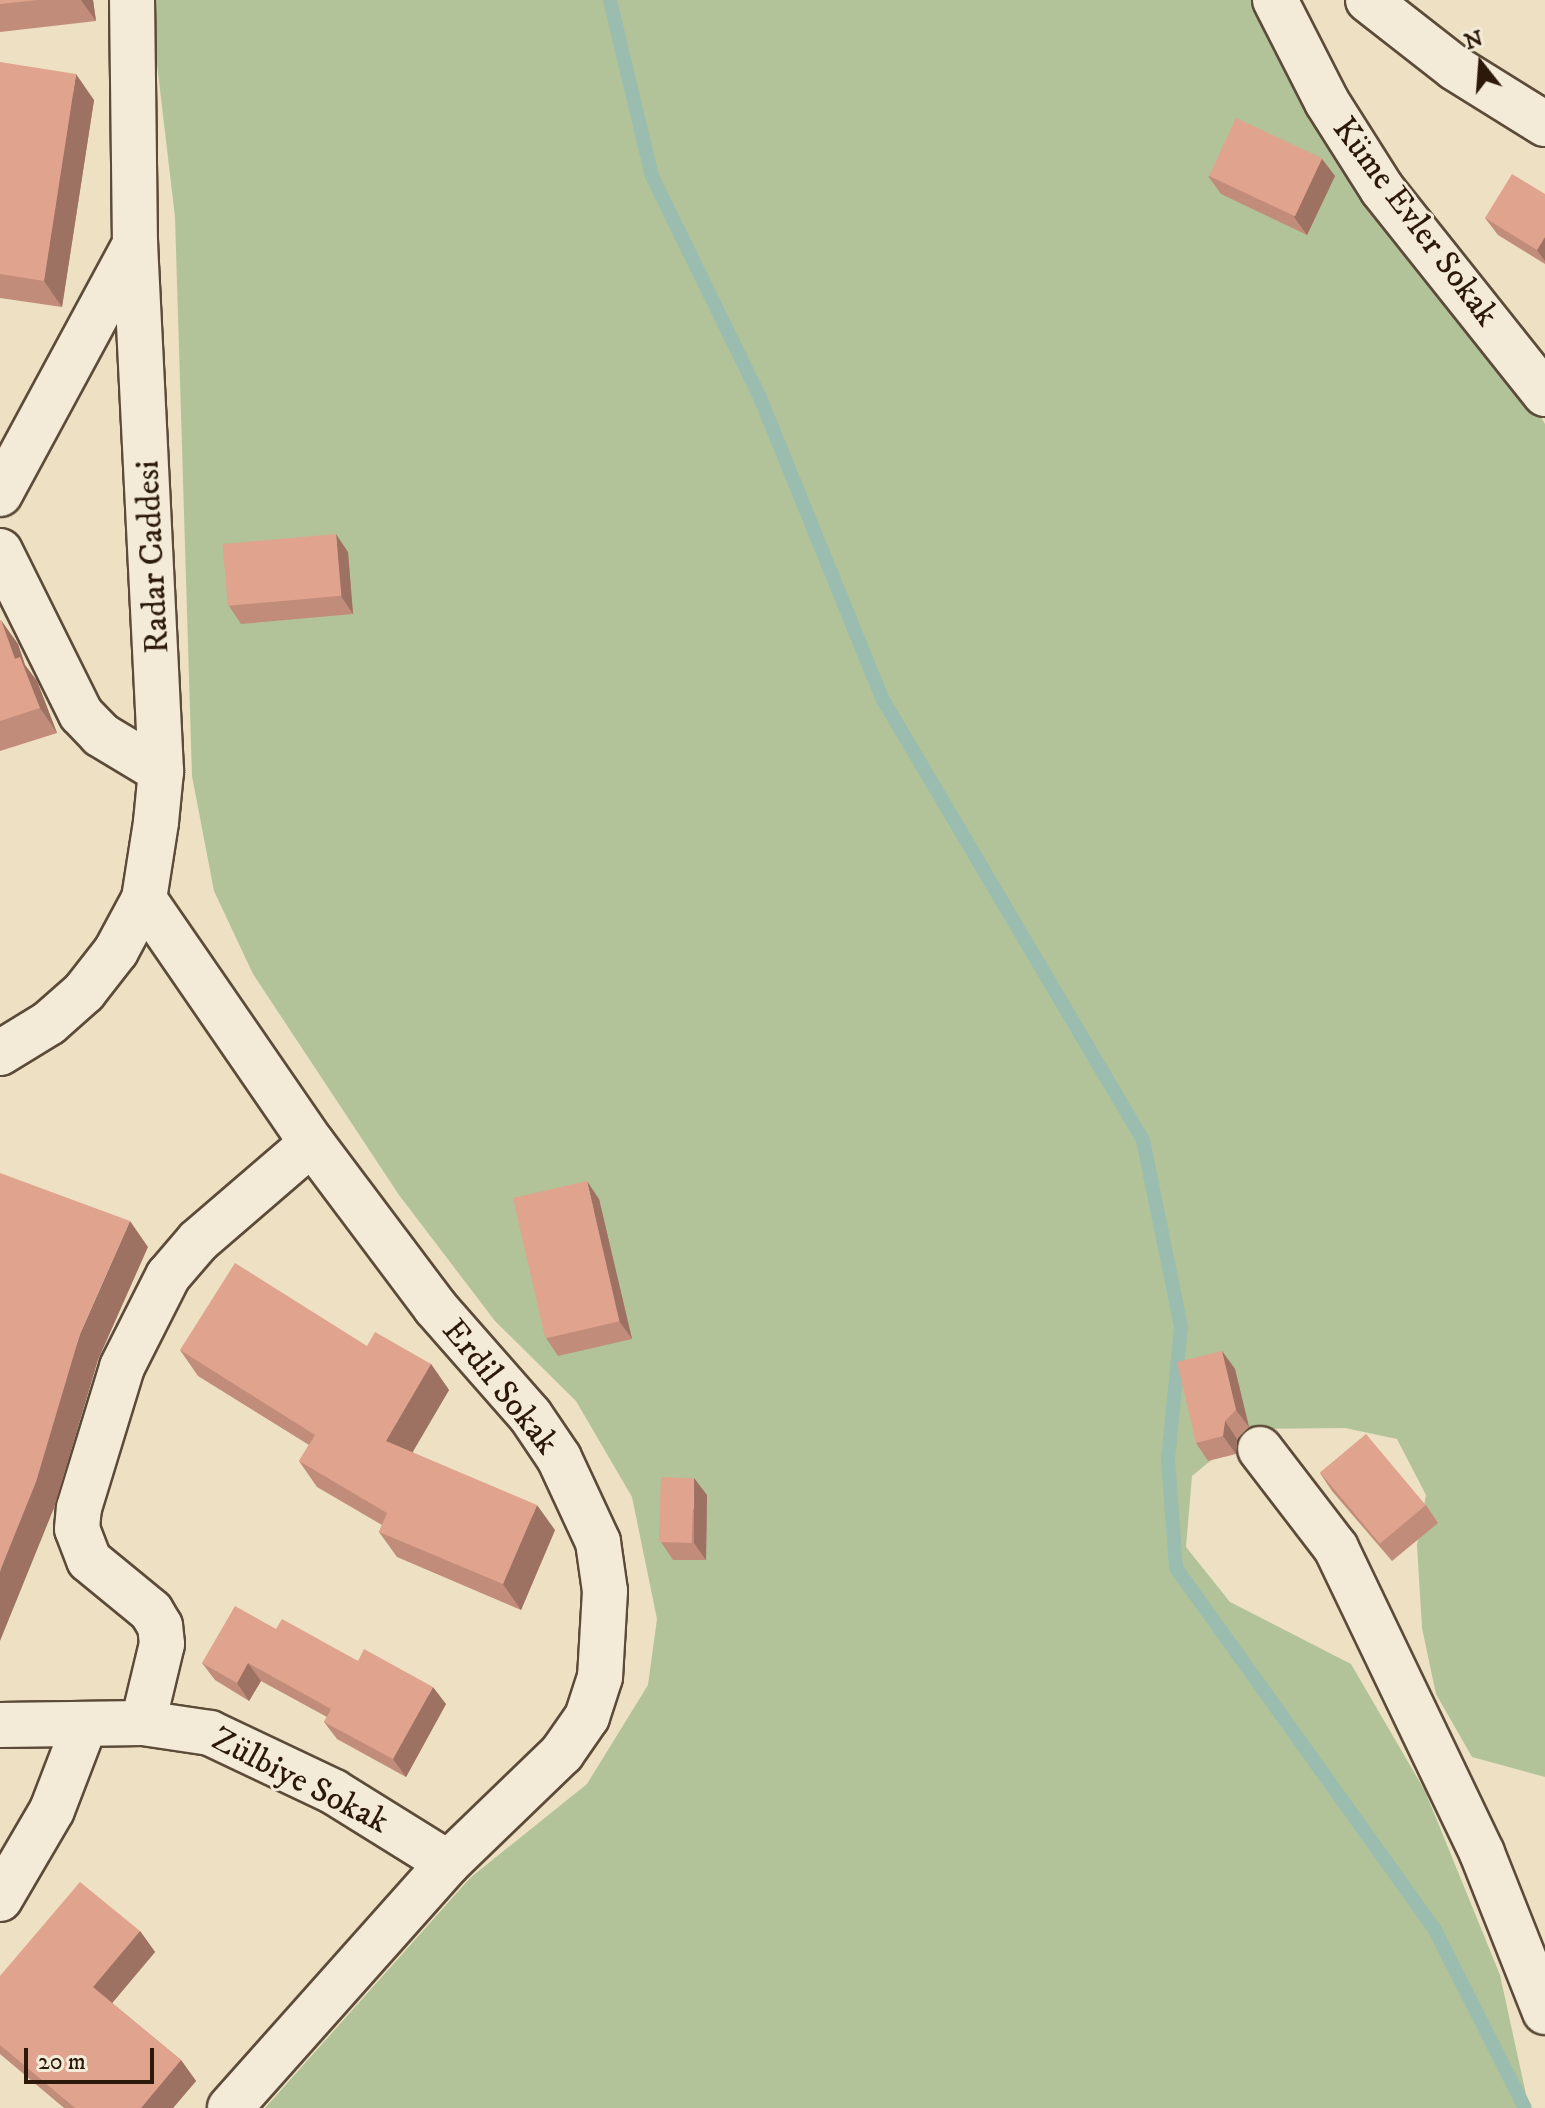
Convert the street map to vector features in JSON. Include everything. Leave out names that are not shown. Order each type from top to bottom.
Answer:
[{"type":"street","name":"Radar Caddesi","points":[[0,1053],[49,1023],[84,992],[116,951],[144,899],[161,771],[135,244],[132,0]]},
{"type":"street","name":"Küme Evler Sokak","points":[[1275,0],[1327,102],[1382,189],[1545,394]]},
{"type":"street","points":[[1368,0],[1455,68],[1545,124]]},
{"type":"street","points":[[0,494],[135,244]]},
{"type":"street","points":[[3,567],[81,714],[101,735],[161,771]]},
{"type":"street","name":"Erdil Sokak","points":[[144,899],[312,1143],[435,1307],[530,1415],[559,1458],[598,1542],[606,1631],[600,1677],[587,1717],[562,1753],[448,1863],[230,2108]]},
{"type":"street","points":[[143,1723],[162,1644],[160,1626],[138,1598],[89,1560],[77,1529],[79,1508],[122,1367],[168,1276],[198,1241],[312,1143]]},
{"type":"street","points":[[1260,1449],[1336,1548],[1482,1853],[1545,2012]]},
{"type":"street","points":[[0,1899],[52,1810],[85,1724]]},
{"type":"street","name":"Zülbiye Sokak","points":[[0,1725],[181,1725],[240,1745],[334,1792],[448,1863]]},
{"type":"green space","points":[[155,0],[1251,0],[1276,55],[1347,162],[1528,395],[1545,424],[1545,1777],[1472,1757],[1436,1694],[1422,1628],[1417,1545],[1426,1495],[1397,1439],[1345,1428],[1249,1429],[1192,1476],[1186,1547],[1230,1602],[1351,1664],[1425,1791],[1500,1975],[1529,2108],[265,2108],[470,1878],[587,1784],[648,1685],[657,1619],[632,1497],[576,1401],[495,1321],[399,1195],[253,974],[214,891],[192,776],[175,217],[154,39]]},
{"type":"building","points":[[0,0],[38,0],[0,4]]},
{"type":"building","points":[[0,62],[76,74],[44,281],[0,274]]},
{"type":"building","points":[[1236,118],[1322,158],[1295,216],[1209,176]]},
{"type":"building","points":[[1512,174],[1545,194],[1545,237],[1537,250],[1485,218]]},
{"type":"building","points":[[336,534],[341,596],[228,606],[222,544]]},
{"type":"building","points":[[0,620],[15,659],[20,657],[40,708],[0,721]]},
{"type":"building","points":[[0,1173],[130,1221],[80,1334],[36,1482],[0,1571]]},
{"type":"building","points":[[587,1181],[619,1321],[545,1338],[513,1198]]},
{"type":"building","points":[[235,1263],[367,1346],[375,1332],[431,1364],[386,1441],[537,1505],[503,1584],[379,1532],[387,1513],[299,1461],[315,1435],[180,1350]]},
{"type":"building","points":[[1222,1351],[1236,1410],[1225,1421],[1223,1436],[1196,1443],[1177,1362]]},
{"type":"building","points":[[1366,1434],[1426,1505],[1380,1544],[1320,1473]]},
{"type":"building","points":[[661,1477],[694,1478],[692,1543],[659,1542]]},
{"type":"building","points":[[235,1606],[276,1629],[282,1619],[358,1661],[364,1649],[433,1687],[393,1759],[324,1722],[331,1709],[248,1663],[237,1683],[202,1663]]},
{"type":"building","points":[[80,1882],[140,1931],[93,1987],[181,2060],[141,2108],[75,2108],[0,2045],[0,1976]]},
{"type":"waterway","points":[[610,0],[652,176],[759,395],[882,698],[1143,1140],[1181,1327],[1168,1459],[1176,1568],[1435,1930],[1525,2108]]}]
